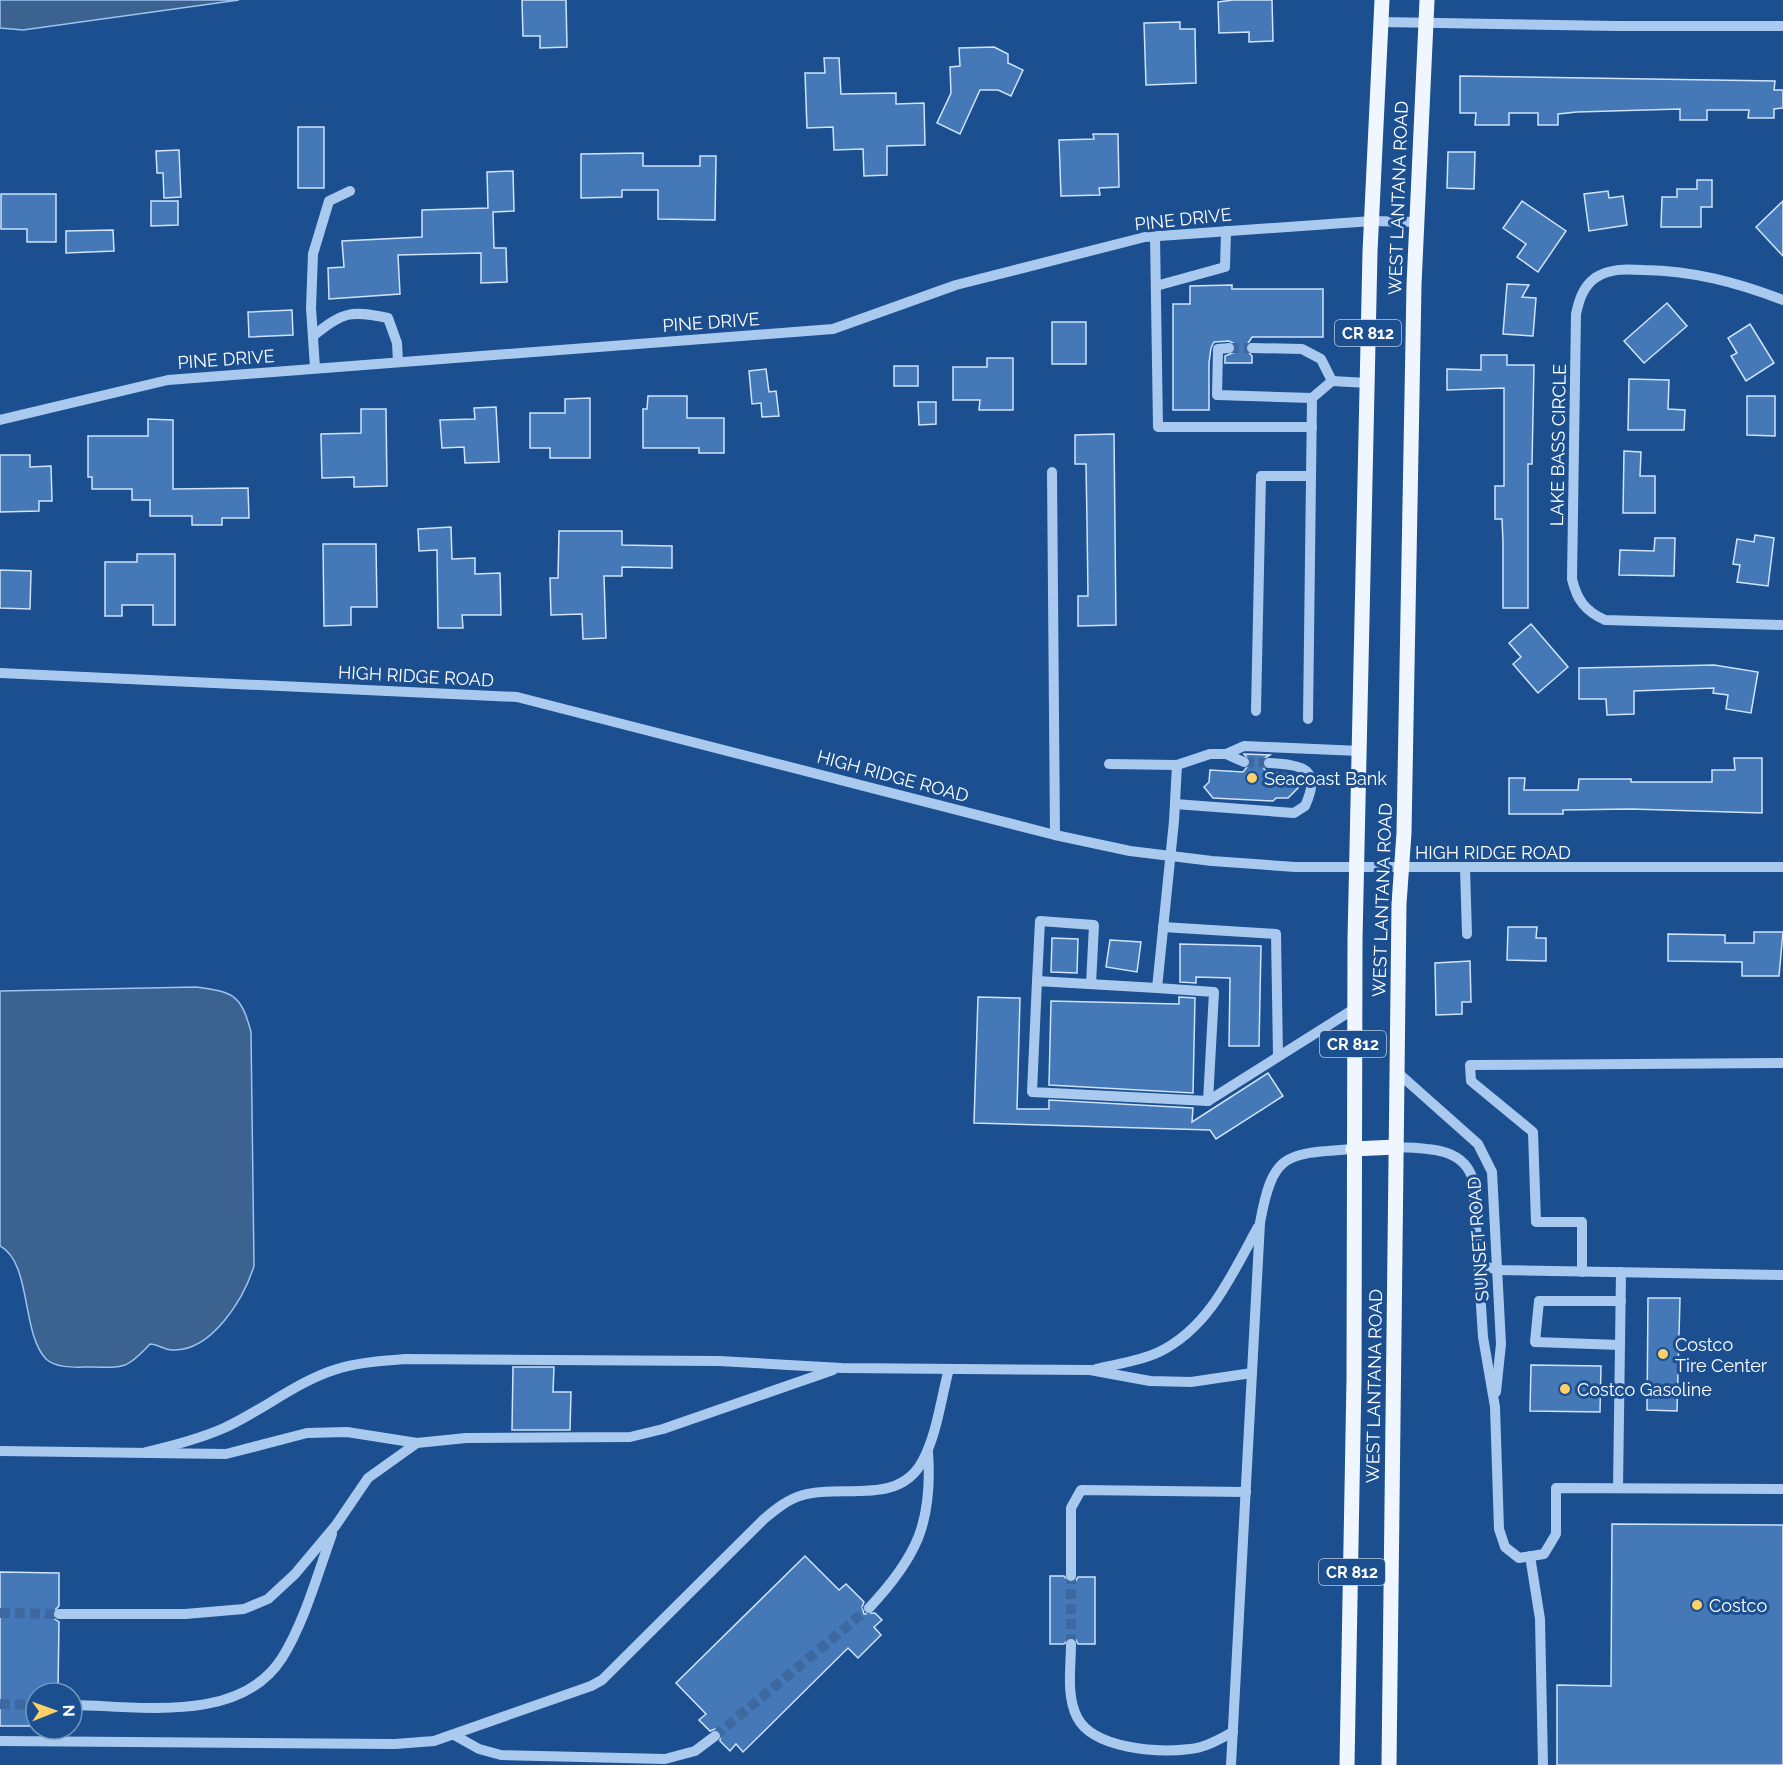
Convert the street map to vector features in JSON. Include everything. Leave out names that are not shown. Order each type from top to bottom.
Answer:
[{"type":"main road","name":"WEST LANTANA ROAD","points":[[1347,1765],[1354,1379],[1354,1009],[1367,383],[1382,0]]},
{"type":"main road","name":"WEST LANTANA ROAD","points":[[1389,1765],[1401,868],[1416,222],[1426,0]]},
{"type":"main road","points":[[1353,1149],[1396,1147]]},
{"type":"street","points":[[1381,22],[1783,26]]},
{"type":"street","points":[[315,369],[313,254],[329,201],[350,191]]},
{"type":"street","name":"PINE DRIVE","points":[[0,420],[168,380],[833,329],[956,285],[1155,236],[1372,221],[1416,222]]},
{"type":"street","points":[[1156,286],[1225,267],[1226,231]]},
{"type":"street","points":[[1155,236],[1158,427],[1312,427]]},
{"type":"street","name":"LAKE BASS CIRCLE","points":[[1783,300],[1711,275],[1675,270],[1619,269],[1600,275],[1584,289],[1576,314],[1572,579],[1582,604],[1605,620],[1783,625]]},
{"type":"street","points":[[313,336],[336,318],[360,312],[388,318],[397,343],[398,362]]},
{"type":"street","points":[[1229,348],[1218,349],[1217,395],[1312,398],[1332,381],[1367,383]]},
{"type":"street","points":[[1252,348],[1302,349],[1321,359],[1332,381]]},
{"type":"street","points":[[1308,719],[1312,398]]},
{"type":"street","points":[[1053,472],[1054,836]]},
{"type":"street","points":[[1256,711],[1261,476],[1311,476]]},
{"type":"street","name":"HIGH RIDGE ROAD","points":[[0,673],[517,697],[1054,836],[1170,856],[1294,867],[1783,867]]},
{"type":"street","points":[[1109,764],[1177,765],[1210,754],[1226,754],[1245,746],[1360,751]]},
{"type":"street","points":[[1226,754],[1244,762]]},
{"type":"street","points":[[1175,804],[1294,813],[1305,806],[1311,787],[1306,770],[1299,765],[1269,763]]},
{"type":"street","points":[[1157,988],[1177,765]]},
{"type":"street","points":[[1465,868],[1467,934]]},
{"type":"street","points":[[1091,984],[1094,925],[1040,921],[1032,1092],[1209,1101],[1354,1009]]},
{"type":"street","points":[[1163,927],[1276,934],[1278,1056]]},
{"type":"street","points":[[1037,981],[1215,992],[1209,1101]]},
{"type":"street","points":[[1582,1272],[1582,1222],[1536,1222],[1533,1132],[1471,1081],[1470,1065],[1783,1063]]},
{"type":"street","name":"SUNSET ROAD","points":[[1397,1071],[1478,1144],[1486,1157],[1495,1188],[1501,1344],[1494,1407]]},
{"type":"street","name":"SUNSET ROAD","points":[[1396,1147],[1443,1151],[1455,1156],[1470,1171],[1473,1180],[1483,1337],[1494,1407],[1499,1529],[1505,1547],[1519,1558],[1530,1556]]},
{"type":"street","points":[[1231,1765],[1260,1223],[1266,1189],[1276,1169],[1285,1159],[1304,1153],[1353,1149]]},
{"type":"street","points":[[1090,1370],[1158,1352],[1188,1334],[1216,1302],[1260,1223]]},
{"type":"street","points":[[1478,1264],[1498,1270],[1783,1275]]},
{"type":"street","points":[[1618,1488],[1622,1272]]},
{"type":"street","points":[[1620,1345],[1535,1342],[1539,1302],[1621,1301]]},
{"type":"street","points":[[146,1452],[197,1438],[226,1427],[301,1384],[333,1370],[366,1362],[406,1359],[707,1361],[842,1368],[1090,1370],[1150,1381],[1191,1382],[1252,1373]]},
{"type":"street","points":[[0,1451],[226,1454],[307,1433],[347,1432],[417,1443],[466,1437],[630,1437],[663,1430],[722,1407],[842,1368]]},
{"type":"street","points":[[0,1741],[395,1743],[434,1741],[602,1680],[764,1519],[784,1503],[804,1494],[879,1490],[895,1486],[922,1464],[949,1369]]},
{"type":"street","points":[[59,1614],[185,1614],[244,1610],[268,1599],[295,1574],[336,1525],[368,1478],[417,1443]]},
{"type":"street","points":[[869,1608],[899,1574],[921,1534],[931,1486],[928,1448]]},
{"type":"street","points":[[1543,1765],[1540,1619],[1530,1556],[1544,1554],[1556,1534],[1556,1488],[1783,1489]]},
{"type":"street","points":[[1071,1576],[1071,1508],[1081,1490],[1246,1492]]},
{"type":"street","points":[[84,1705],[195,1706],[225,1702],[246,1693],[266,1677],[282,1658],[336,1525]]},
{"type":"street","points":[[1071,1644],[1071,1699],[1084,1728],[1096,1739],[1115,1745],[1192,1749],[1233,1732]]},
{"type":"street","points":[[454,1735],[479,1749],[501,1755],[665,1759],[695,1751],[715,1736]]},
{"type":"water","points":[[0,0],[239,0],[23,30],[0,28]]},
{"type":"water","points":[[196,987],[227,993],[234,997],[243,1010],[251,1032],[254,1266],[243,1293],[234,1307],[213,1333],[200,1342],[187,1348],[172,1350],[150,1344],[130,1363],[118,1367],[61,1366],[46,1359],[38,1347],[17,1267],[10,1255],[0,1246],[0,991]]},
{"type":"building","points":[[522,0],[566,0],[567,47],[540,48],[540,36],[523,36]]},
{"type":"building","points":[[1272,0],[1273,41],[1249,42],[1249,32],[1219,33],[1218,2]]},
{"type":"building","points":[[1180,22],[1180,29],[1195,29],[1196,83],[1146,85],[1144,23]]},
{"type":"building","points":[[994,47],[1008,54],[1008,63],[1023,70],[1011,96],[998,90],[980,90],[960,134],[937,123],[951,93],[950,67],[960,66],[959,48]]},
{"type":"building","points":[[824,58],[839,58],[841,94],[896,93],[896,104],[924,103],[925,145],[887,146],[887,175],[864,176],[863,149],[834,150],[833,127],[807,128],[805,73],[825,73]]},
{"type":"building","points":[[1460,76],[1775,81],[1774,90],[1783,90],[1783,108],[1774,109],[1774,118],[1748,118],[1749,110],[1707,110],[1707,120],[1680,120],[1680,109],[1577,112],[1558,114],[1558,125],[1538,125],[1538,113],[1509,113],[1509,125],[1475,125],[1476,113],[1460,113]]},
{"type":"building","points":[[298,127],[324,127],[324,188],[298,188]]},
{"type":"building","points":[[1093,134],[1118,134],[1119,187],[1099,188],[1100,195],[1061,196],[1059,140],[1094,139]]},
{"type":"building","points":[[179,150],[181,197],[164,198],[163,173],[157,173],[156,151]]},
{"type":"building","points":[[1448,152],[1475,152],[1474,189],[1447,188]]},
{"type":"building","points":[[643,153],[643,166],[700,166],[700,156],[716,156],[715,220],[658,219],[658,190],[622,190],[622,197],[581,198],[581,154]]},
{"type":"building","points":[[513,171],[514,211],[493,212],[494,248],[506,248],[507,282],[481,283],[481,253],[398,255],[400,294],[329,299],[328,268],[344,267],[342,241],[422,237],[422,210],[488,208],[487,172]]},
{"type":"building","points":[[1697,180],[1712,180],[1712,207],[1701,207],[1701,227],[1661,227],[1662,197],[1677,197],[1677,189],[1697,189]]},
{"type":"building","points":[[1608,191],[1609,198],[1623,196],[1627,225],[1589,231],[1584,194]]},
{"type":"building","points":[[1,194],[56,194],[56,242],[27,242],[27,229],[1,229]]},
{"type":"building","points":[[151,201],[178,201],[178,225],[151,226]]},
{"type":"building","points":[[1522,201],[1566,231],[1538,272],[1517,257],[1526,244],[1503,228]]},
{"type":"building","points":[[1783,201],[1783,256],[1756,227]]},
{"type":"building","points":[[113,230],[114,251],[66,253],[66,231]]},
{"type":"building","points":[[1507,284],[1529,285],[1522,297],[1536,298],[1533,336],[1503,334]]},
{"type":"building","points":[[1232,285],[1232,289],[1323,289],[1323,337],[1252,337],[1245,348],[1252,356],[1252,363],[1225,363],[1225,356],[1235,352],[1235,344],[1229,341],[1214,342],[1209,363],[1209,410],[1173,410],[1173,304],[1190,304],[1190,286]]},
{"type":"building","points":[[1667,303],[1687,326],[1644,363],[1624,341]]},
{"type":"building","points":[[292,310],[293,335],[249,337],[248,312]]},
{"type":"building","points":[[1052,322],[1086,322],[1086,364],[1052,364]]},
{"type":"building","points":[[1750,324],[1774,363],[1746,381],[1731,356],[1737,353],[1728,338]]},
{"type":"building","points":[[1481,355],[1507,355],[1507,365],[1534,365],[1532,464],[1528,464],[1528,608],[1503,608],[1502,519],[1495,519],[1495,486],[1504,486],[1504,388],[1447,390],[1447,369],[1481,370]]},
{"type":"building","points":[[987,358],[1013,358],[1013,410],[979,410],[980,400],[953,400],[953,367],[987,367]]},
{"type":"building","points":[[894,366],[918,366],[918,386],[894,386]]},
{"type":"building","points":[[766,369],[769,392],[776,391],[779,416],[762,417],[761,403],[752,404],[749,371]]},
{"type":"building","points":[[1629,379],[1669,380],[1668,409],[1685,410],[1684,430],[1628,430]]},
{"type":"building","points":[[648,396],[687,396],[687,418],[724,418],[724,453],[699,453],[699,448],[643,448],[643,409],[647,409]]},
{"type":"building","points":[[1747,396],[1775,396],[1775,436],[1747,435]]},
{"type":"building","points":[[590,398],[590,458],[550,458],[550,448],[530,448],[530,413],[565,413],[565,399]]},
{"type":"building","points":[[918,402],[936,402],[936,424],[919,425]]},
{"type":"building","points":[[496,407],[499,462],[465,463],[464,447],[442,448],[440,420],[475,419],[474,408]]},
{"type":"building","points":[[361,409],[386,409],[387,486],[354,487],[354,477],[322,478],[321,434],[361,433]]},
{"type":"building","points":[[148,419],[173,420],[173,489],[248,488],[249,518],[222,518],[222,525],[192,525],[192,516],[150,516],[150,500],[132,500],[132,489],[92,489],[92,477],[88,477],[88,436],[148,436]]},
{"type":"building","points":[[1114,434],[1116,625],[1078,626],[1078,596],[1088,596],[1087,522],[1086,464],[1075,464],[1075,435]]},
{"type":"building","points":[[1624,451],[1641,452],[1640,476],[1655,476],[1655,513],[1623,513]]},
{"type":"building","points":[[0,455],[30,455],[30,467],[51,466],[52,501],[39,501],[39,511],[0,512]]},
{"type":"building","points":[[451,527],[452,559],[475,558],[475,574],[500,573],[501,615],[462,615],[463,628],[438,628],[437,550],[419,551],[418,529]]},
{"type":"building","points":[[559,531],[622,531],[622,545],[672,546],[672,568],[622,567],[622,576],[604,576],[606,638],[583,639],[582,614],[551,615],[550,578],[558,578]]},
{"type":"building","points":[[1755,535],[1774,538],[1768,586],[1737,582],[1740,565],[1733,564],[1737,539],[1754,542]]},
{"type":"building","points":[[1655,538],[1675,538],[1674,576],[1619,575],[1620,550],[1654,551]]},
{"type":"building","points":[[323,544],[376,544],[377,607],[351,607],[351,625],[324,626]]},
{"type":"building","points":[[137,554],[175,554],[175,625],[153,625],[153,605],[122,605],[122,616],[105,616],[105,562],[137,562]]},
{"type":"building","points":[[0,570],[31,571],[30,609],[0,608]]},
{"type":"building","points":[[1531,624],[1568,667],[1538,693],[1513,664],[1521,657],[1509,643]]},
{"type":"building","points":[[1714,665],[1758,672],[1751,713],[1726,709],[1728,695],[1713,693],[1714,688],[1634,691],[1634,714],[1607,715],[1606,699],[1579,699],[1579,668]]},
{"type":"building","name":"Seacoast Bank","points":[[1244,754],[1270,755],[1263,759],[1264,769],[1269,773],[1292,774],[1301,785],[1288,798],[1276,798],[1273,801],[1213,798],[1204,787],[1209,782],[1210,770],[1243,772],[1251,762]]},
{"type":"building","points":[[1734,758],[1762,758],[1762,813],[1631,809],[1563,810],[1563,814],[1509,814],[1509,778],[1525,778],[1524,790],[1578,790],[1579,779],[1631,779],[1631,782],[1712,782],[1712,770],[1735,770]]},
{"type":"building","points":[[1508,927],[1537,927],[1536,938],[1546,938],[1546,961],[1507,960]]},
{"type":"building","points":[[1754,932],[1783,932],[1779,976],[1742,976],[1742,962],[1668,961],[1668,934],[1725,935],[1725,943],[1754,943]]},
{"type":"building","points":[[1052,938],[1078,939],[1077,973],[1051,972]]},
{"type":"building","points":[[1110,940],[1141,942],[1137,972],[1106,967]]},
{"type":"building","points":[[1180,944],[1261,946],[1259,1046],[1229,1046],[1230,978],[1196,977],[1196,983],[1180,982]]},
{"type":"building","points":[[1470,961],[1471,1002],[1462,1002],[1462,1014],[1436,1015],[1435,963]]},
{"type":"building","points":[[978,997],[1020,998],[1017,1109],[1049,1109],[1049,1100],[1193,1108],[1192,1122],[1268,1073],[1283,1096],[1216,1139],[1210,1130],[974,1123]]},
{"type":"building","points":[[1179,997],[1195,998],[1193,1093],[1049,1085],[1051,1001],[1179,1004]]},
{"type":"building","name":"Costco Tire Center","points":[[1648,1298],[1680,1298],[1677,1411],[1647,1410]]},
{"type":"building","name":"Costco Gasoline","points":[[1531,1365],[1601,1366],[1600,1412],[1530,1411]]},
{"type":"building","points":[[513,1367],[554,1367],[553,1392],[571,1392],[570,1430],[512,1430]]},
{"type":"building","name":"Costco","points":[[1612,1524],[1783,1525],[1783,1765],[1557,1765],[1557,1685],[1611,1686]]},
{"type":"building","points":[[805,1556],[839,1590],[846,1584],[864,1602],[862,1607],[864,1614],[875,1613],[882,1620],[874,1627],[881,1635],[858,1658],[848,1648],[743,1752],[736,1744],[730,1751],[720,1741],[721,1731],[715,1729],[710,1731],[699,1720],[706,1714],[676,1683]]},
{"type":"building","points":[[0,1572],[59,1573],[59,1606],[52,1613],[53,1618],[59,1622],[58,1681],[24,1681],[24,1726],[0,1726]]},
{"type":"building","points":[[1050,1576],[1064,1576],[1070,1583],[1075,1582],[1078,1577],[1095,1577],[1095,1644],[1078,1644],[1075,1638],[1071,1637],[1064,1644],[1050,1644]]},
{"type":"tunnel","points":[[1229,348],[1252,348]]},
{"type":"tunnel","points":[[1244,762],[1269,763]]},
{"type":"tunnel","points":[[1071,1576],[1071,1644]]},
{"type":"tunnel","points":[[715,1736],[869,1608]]},
{"type":"tunnel","points":[[0,1613],[59,1614]]},
{"type":"tunnel","points":[[0,1704],[24,1705]]},
{"type":"place","name":"Seacoast Bank","points":[[1252,778]]},
{"type":"place","name":"Costco Tire Center","points":[[1663,1354]]},
{"type":"place","name":"Costco Gasoline","points":[[1565,1389]]},
{"type":"place","name":"Costco","points":[[1697,1605]]}]
